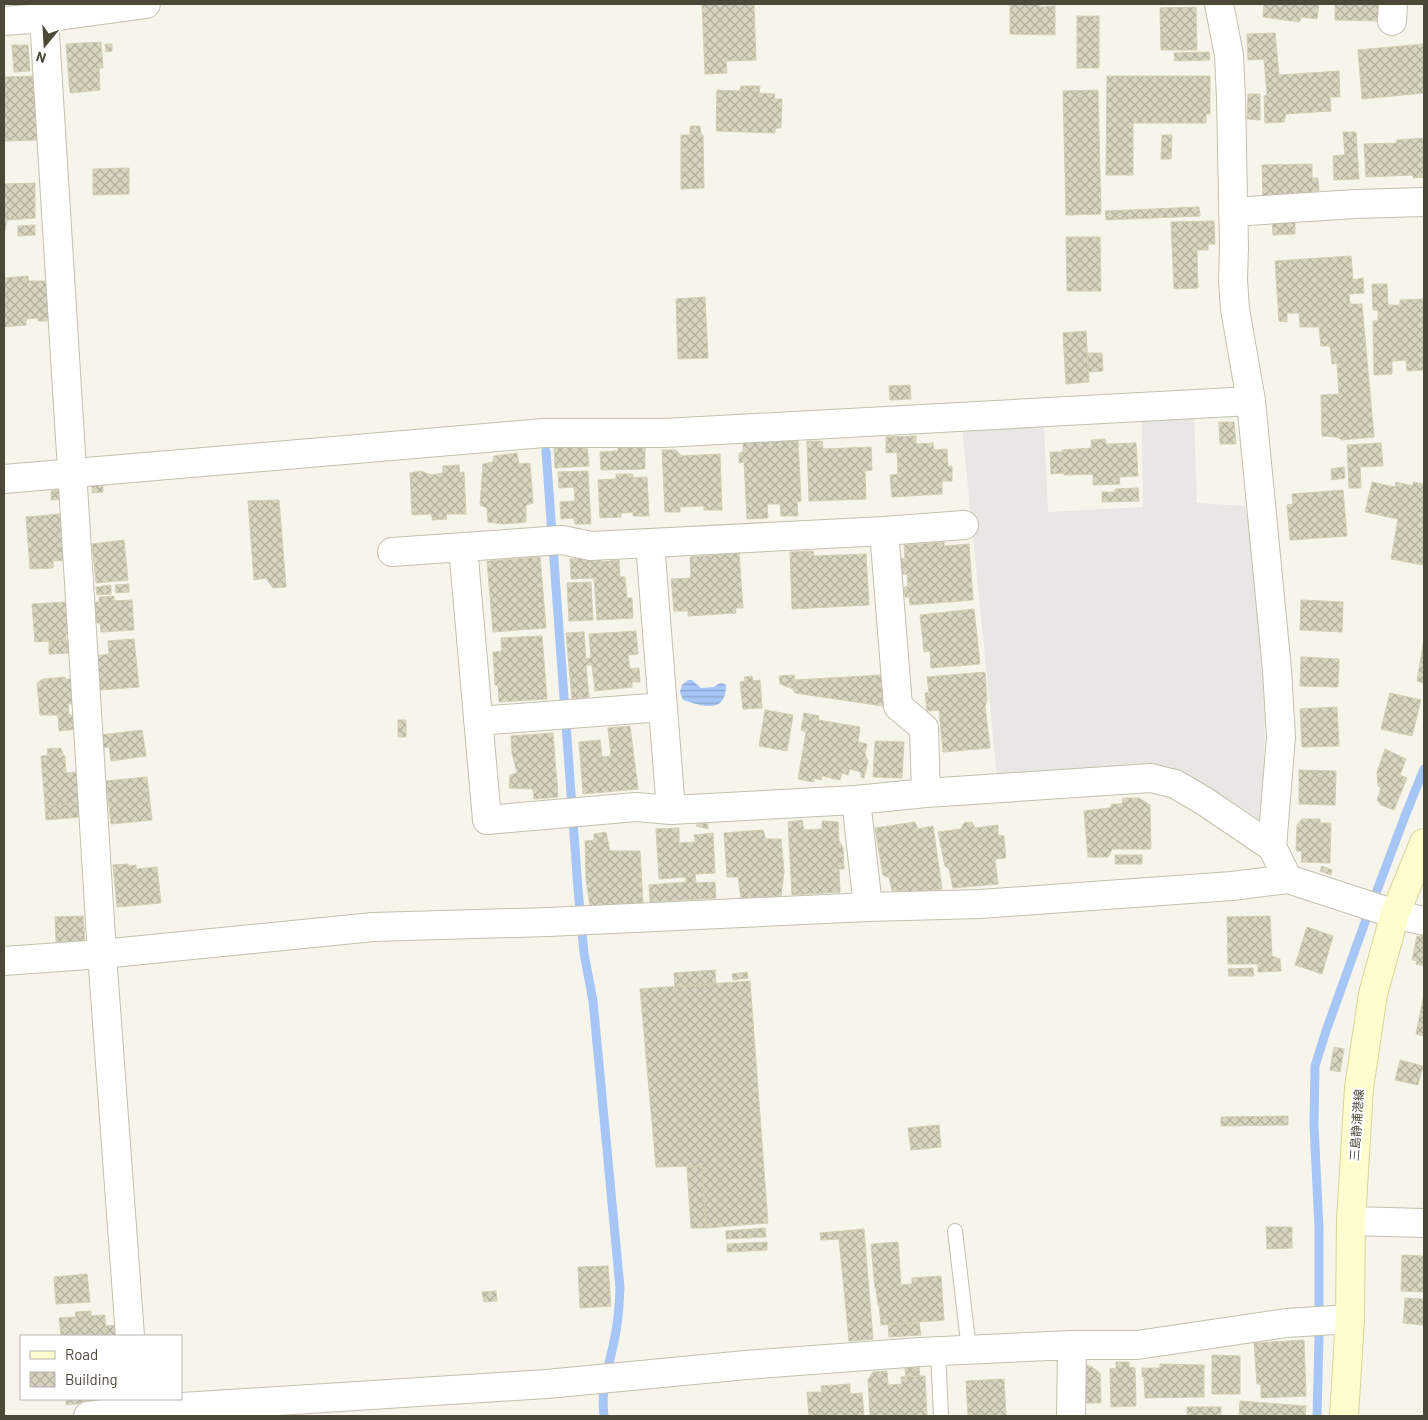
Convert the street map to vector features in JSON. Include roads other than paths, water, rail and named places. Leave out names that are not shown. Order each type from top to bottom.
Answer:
[{"type":"main road","name":"三島静浦港線","points":[[1344,1416],[1350,1319],[1351,1221],[1359,1088],[1371,1003],[1395,914],[1424,843]]},
{"type":"street","points":[[4,21],[44,18],[146,4]]},
{"type":"street","points":[[1219,4],[1229,55],[1235,309],[1251,401],[1277,670],[1281,737],[1272,847]]},
{"type":"street","points":[[44,18],[102,954],[130,1335]]},
{"type":"street","points":[[1233,212],[1356,204],[1424,202]]},
{"type":"street","points":[[4,479],[544,433],[664,433],[1251,401]]},
{"type":"street","points":[[392,552],[562,540],[591,546],[964,525]]},
{"type":"street","points":[[884,531],[898,706],[924,728],[926,793]]},
{"type":"street","points":[[650,543],[671,810]]},
{"type":"street","points":[[463,547],[487,820],[636,807],[671,810],[856,800],[926,793],[1151,778],[1175,784],[1204,801],[1272,847],[1288,879]]},
{"type":"street","points":[[478,721],[663,708]]},
{"type":"street","points":[[856,800],[868,907]]},
{"type":"street","points":[[4,961],[102,954],[373,926],[548,922],[868,907],[980,904],[1232,886],[1288,879],[1395,914],[1424,921]]},
{"type":"street","points":[[1351,1221],[1424,1223]]},
{"type":"street","points":[[88,1416],[135,1408],[547,1384],[746,1365],[938,1351],[1072,1345],[1137,1345],[1286,1323],[1350,1319]]},
{"type":"street","points":[[1071,1416],[1072,1345]]},
{"type":"lane","points":[[956,1231],[969,1350]]},
{"type":"lane","points":[[938,1351],[940,1416]]},
{"type":"water","points":[[688,680],[692,680],[701,688],[714,687],[722,683],[726,685],[722,701],[717,705],[705,706],[683,700],[680,692],[682,685]]},
{"type":"waterway","points":[[546,451],[578,889],[584,953],[593,1001],[620,1288],[617,1326],[603,1394],[604,1416]]},
{"type":"waterway","points":[[1317,1416],[1319,1228],[1314,1125],[1315,1066],[1364,925],[1424,769]]}]
